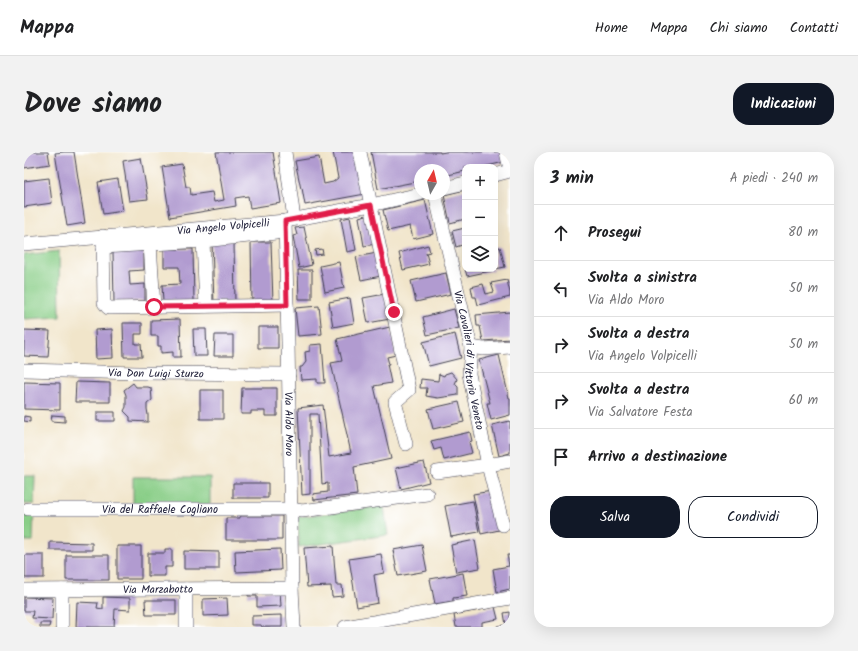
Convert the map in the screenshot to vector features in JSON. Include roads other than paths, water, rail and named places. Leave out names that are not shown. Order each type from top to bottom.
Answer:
[{"type":"street","name":"Via Aldo Moro","points":[[285,152],[289,220],[287,305],[294,627]]},
{"type":"street","points":[[360,152],[408,383],[409,390],[395,402],[406,444]]},
{"type":"street","points":[[498,174],[510,170],[506,152]]},
{"type":"street","points":[[450,187],[462,184]]},
{"type":"street","name":"Via Angelo Volpicelli","points":[[24,244],[103,242],[289,220],[414,195]]},
{"type":"street","name":"Via Cavalieri di Vittorio Veneto","points":[[436,200],[471,347],[469,374],[488,465],[503,525]]},
{"type":"street","points":[[276,233],[202,241],[150,244],[103,242],[104,303],[108,308],[287,305]]},
{"type":"street","points":[[202,241],[206,306]]},
{"type":"street","points":[[150,244],[154,307]]},
{"type":"street","points":[[471,347],[483,350],[510,347]]},
{"type":"street","name":"Via Don Luigi Sturzo","points":[[24,370],[289,374]]},
{"type":"street","points":[[437,472],[510,461]]},
{"type":"street","name":"Via del Raffaele Cogliano","points":[[28,509],[291,509],[302,511],[427,494]]},
{"type":"street","name":"Via Marzabotto","points":[[24,590],[292,588]]},
{"type":"street","points":[[186,589],[186,627]]},
{"type":"street","points":[[62,590],[62,627]]},
{"type":"street","points":[[345,627],[510,598]]}]
